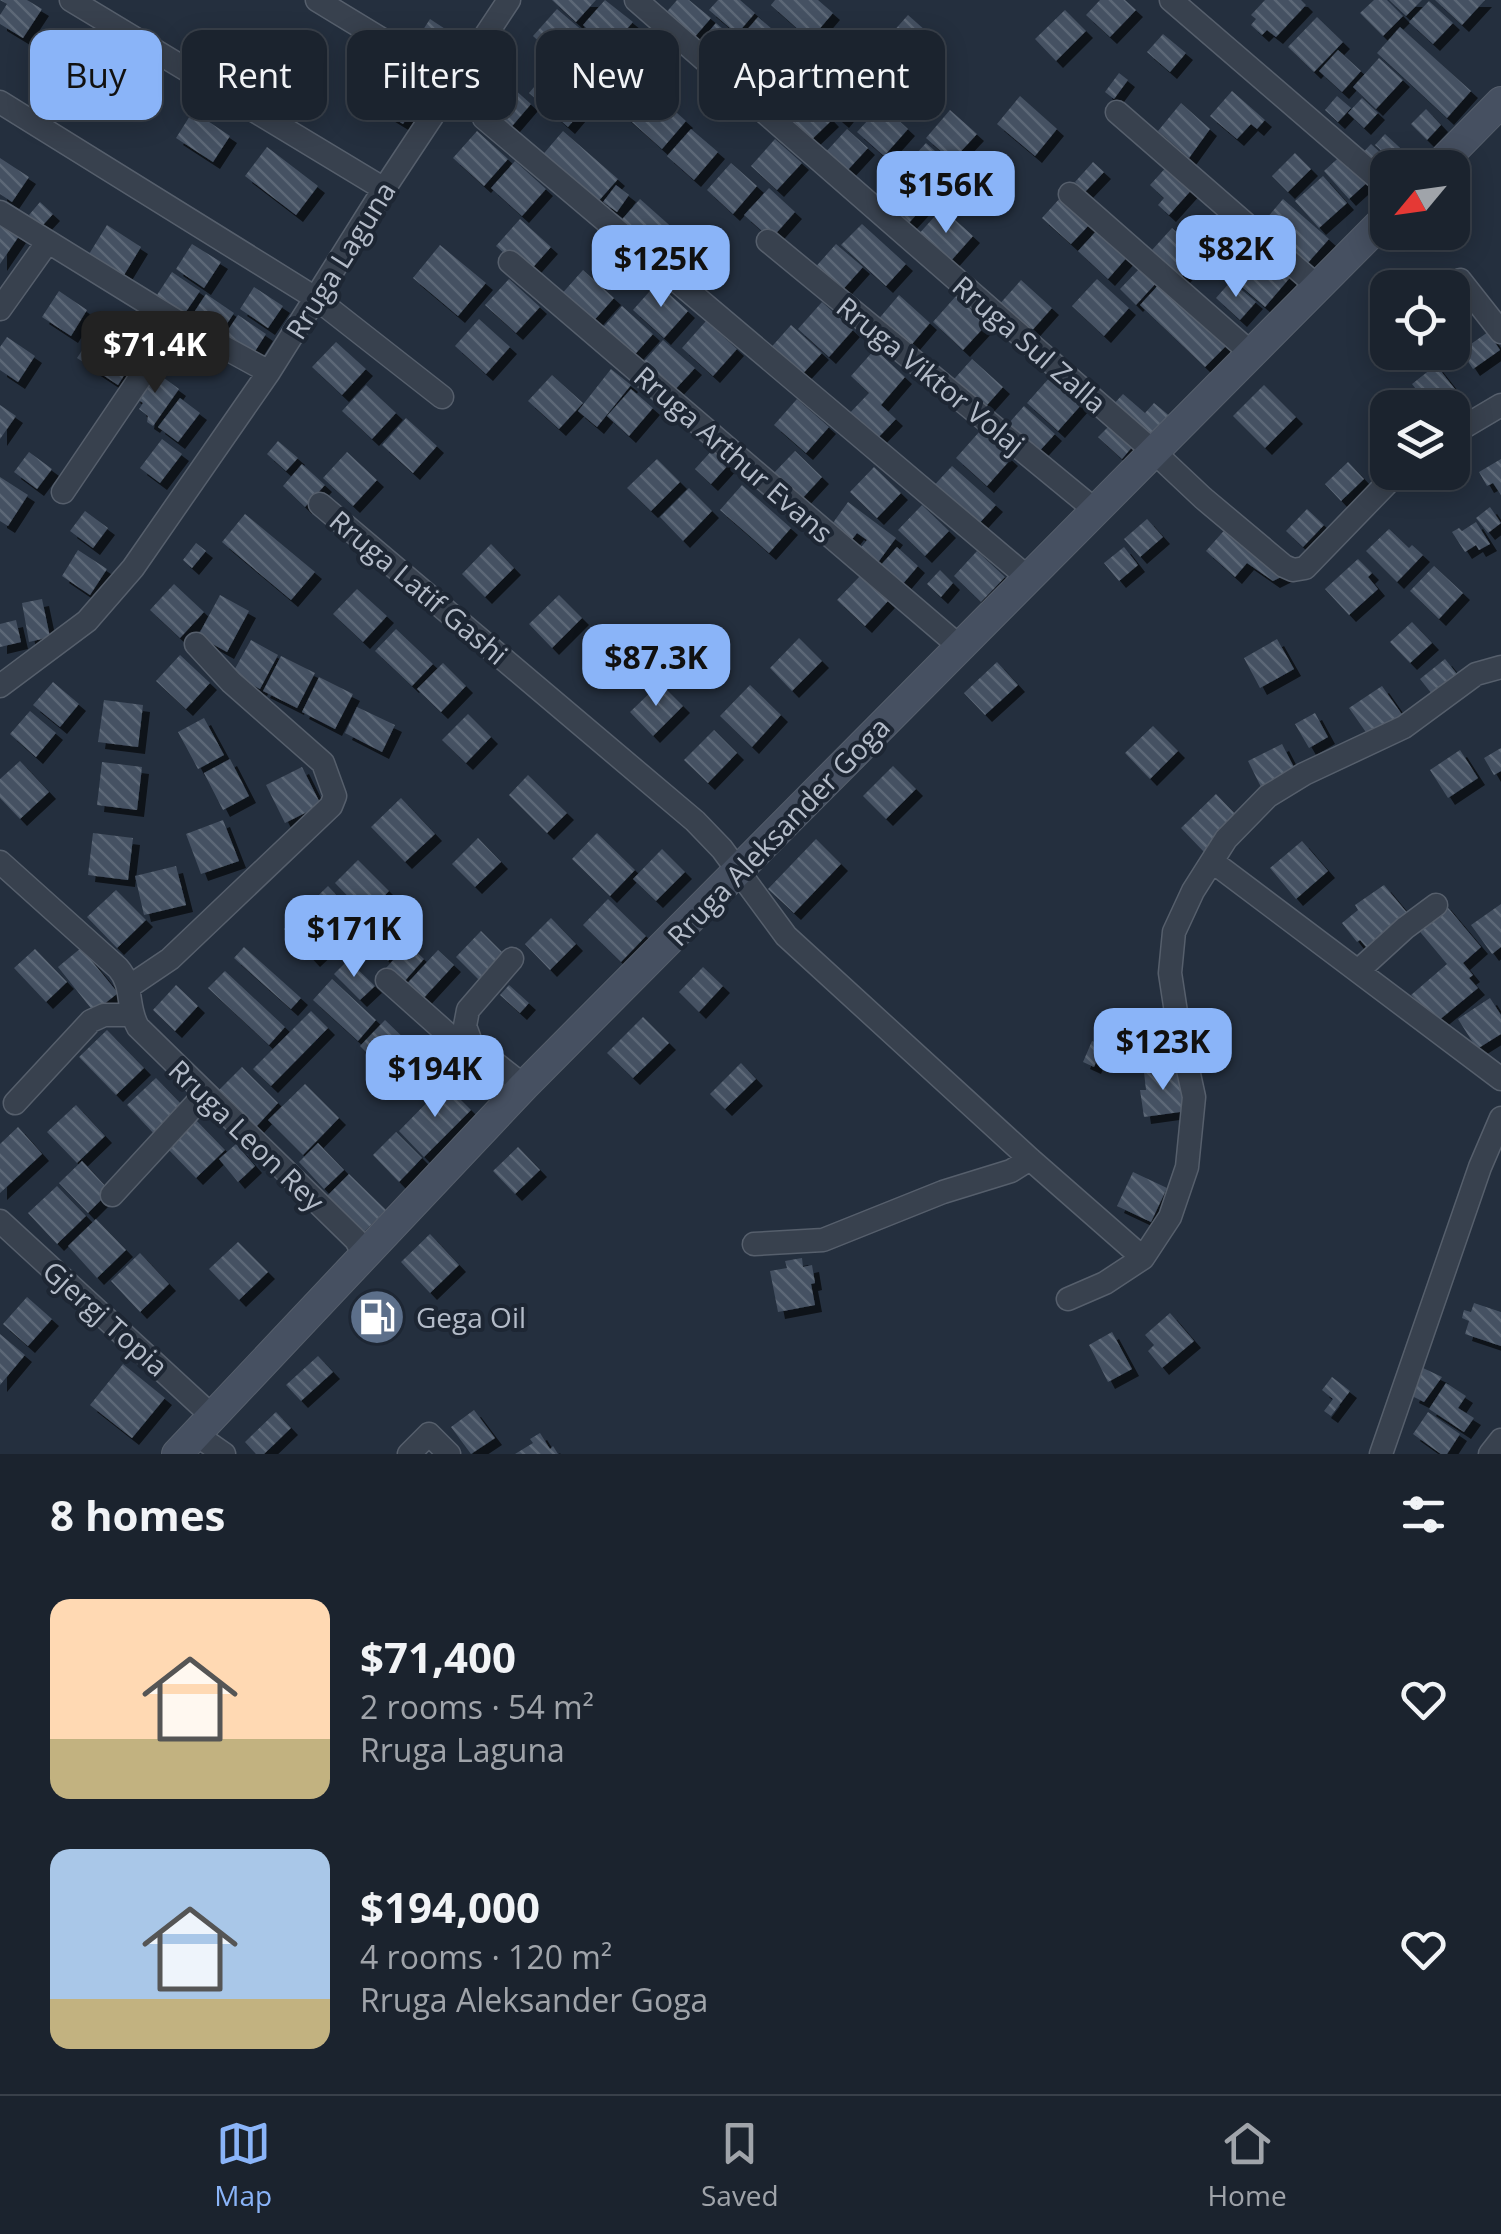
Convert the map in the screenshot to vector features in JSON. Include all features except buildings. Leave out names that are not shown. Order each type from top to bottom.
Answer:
[{"type":"main road","points":[[1454,150],[1501,102]]},
{"type":"main road","name":"Rruga Aleksander Goga","points":[[194,1434],[524,1086],[1370,234]]},
{"type":"street","points":[[71,0],[384,188]]},
{"type":"street","points":[[316,0],[366,30]]},
{"type":"street","name":"Rruga Laguna","points":[[490,30],[509,0]]},
{"type":"street","name":"Rruga Sul Zalla","points":[[636,0],[1203,498],[1292,570],[1305,568],[1381,490]]},
{"type":"street","points":[[1171,0],[1370,171]]},
{"type":"street","points":[[0,102],[317,299],[442,397]]},
{"type":"street","points":[[1117,112],[1317,286]]},
{"type":"street","name":"Rruga Laguna","points":[[0,686],[54,648],[100,606],[132,568],[270,372],[430,120]]},
{"type":"street","points":[[486,120],[1027,577]]},
{"type":"street","points":[[1070,194],[1251,353]]},
{"type":"street","points":[[0,212],[178,322],[270,372]]},
{"type":"street","name":"Rruga Viktor Volaj","points":[[768,242],[1095,510]]},
{"type":"street","points":[[0,309],[47,243]]},
{"type":"street","name":"Rruga Arthur Evans","points":[[510,262],[958,646]]},
{"type":"street","points":[[1470,293],[1501,332]]},
{"type":"street","points":[[63,492],[178,322]]},
{"type":"street","points":[[1470,423],[1501,405]]},
{"type":"street","name":"Rruga Latif Gashi","points":[[320,504],[695,822],[722,850],[786,936],[1143,1258]]},
{"type":"street","points":[[130,986],[170,959],[331,806],[335,796],[323,763],[231,682],[196,644]]},
{"type":"street","points":[[1068,1299],[1105,1283],[1143,1258],[1170,1216],[1187,1167],[1194,1097],[1170,973],[1174,932],[1226,839],[1268,796],[1304,774],[1404,726],[1476,674],[1501,667]]},
{"type":"street","points":[[0,862],[118,968],[130,986],[131,1016],[104,1015],[91,1021],[15,1103]]},
{"type":"street","points":[[1213,862],[1501,1080]]},
{"type":"street","points":[[1360,970],[1436,905]]},
{"type":"street","points":[[472,1046],[465,1026],[468,1010],[512,959]]},
{"type":"street","points":[[387,980],[451,1037],[472,1046],[524,1086]]},
{"type":"street","name":"Rruga Leon Rey","points":[[131,1016],[204,1095],[356,1240],[363,1253]]},
{"type":"street","points":[[112,1196],[204,1095]]},
{"type":"street","points":[[1381,1454],[1480,1167],[1501,1118]]},
{"type":"street","points":[[754,1244],[824,1240],[943,1192],[1011,1171],[1030,1160]]},
{"type":"street","name":"Gjergj Topia","points":[[0,1221],[194,1434],[224,1454]]},
{"type":"street","points":[[409,1454],[430,1434],[450,1454]]},
{"type":"street","points":[[1490,1454],[1501,1440]]},
{"type":"place","name":"Gega Oil","points":[[377,1317]]}]
